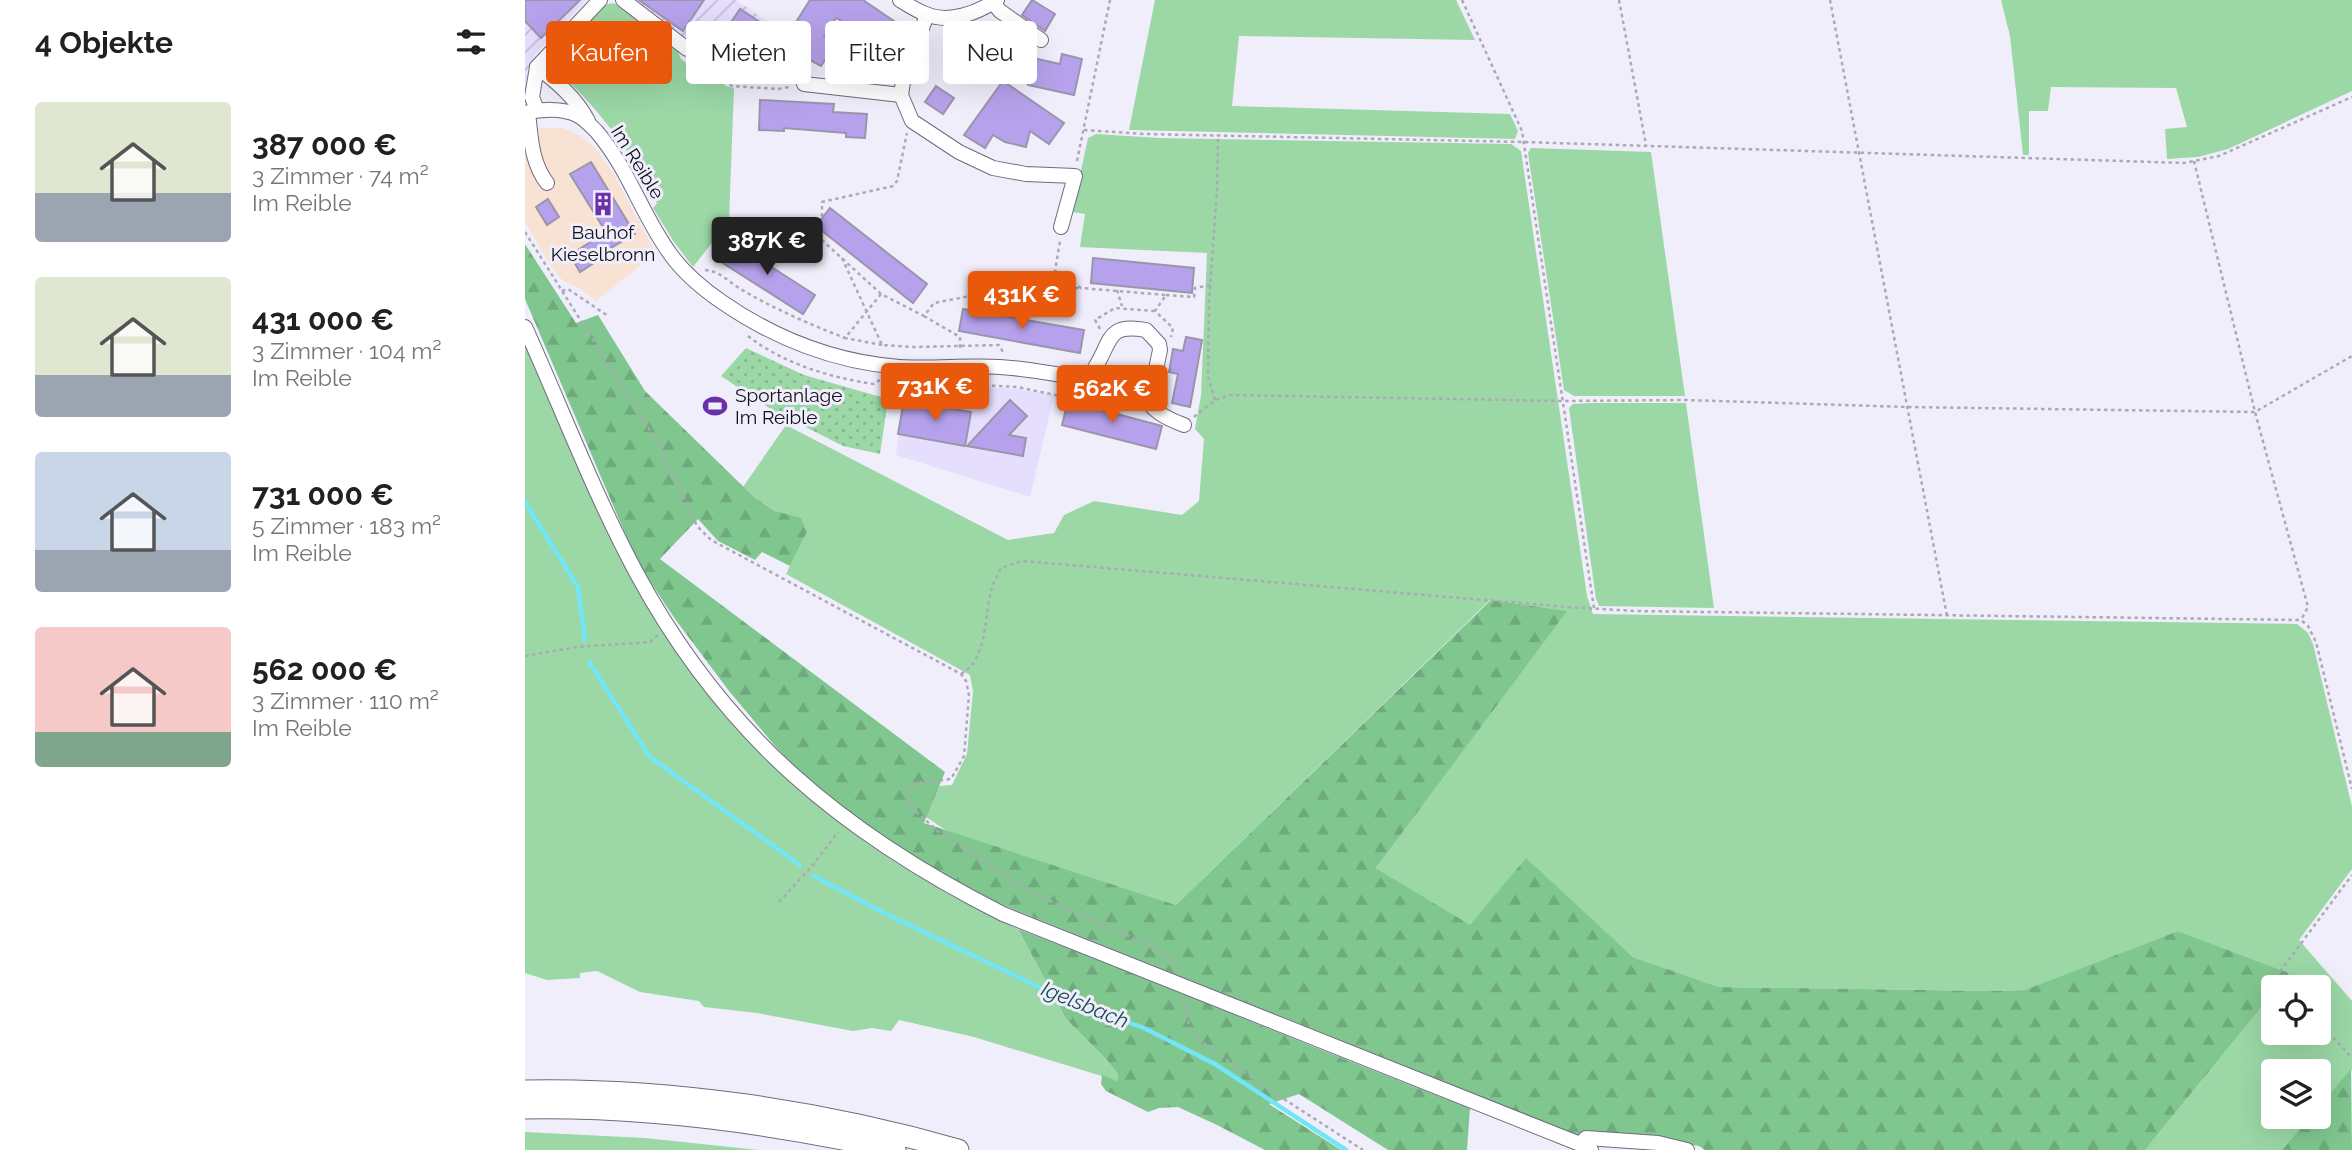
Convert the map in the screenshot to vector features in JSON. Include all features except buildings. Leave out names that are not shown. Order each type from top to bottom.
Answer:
[{"type":"highway","points":[[525,1091],[619,1093],[776,1111],[852,1123],[958,1150]]},
{"type":"highway","points":[[525,1108],[618,1110],[687,1116],[773,1127],[895,1150]]},
{"type":"street","points":[[547,183],[534,158],[530,112],[537,67],[600,0]]},
{"type":"street","points":[[623,0],[686,48]]},
{"type":"street","points":[[900,0],[927,15],[948,18],[968,15],[995,1],[1000,11],[1041,40]]},
{"type":"street","points":[[927,15],[904,75],[901,95],[912,121],[959,152],[993,168],[1026,174],[1075,176],[1061,228]]},
{"type":"street","points":[[537,67],[556,81],[581,107],[588,122]]},
{"type":"street","points":[[804,84],[901,95]]},
{"type":"street","name":"Im Reible","points":[[530,112],[566,111],[588,122],[611,149],[671,256],[722,302],[770,330],[814,350],[850,359],[900,367],[1001,367],[1142,392]]},
{"type":"street","points":[[525,327],[611,521],[637,574],[669,627],[704,677],[758,741],[796,779],[847,821],[921,871],[1003,914],[1585,1147],[1586,1138],[1658,1143],[1687,1150]]},
{"type":"street","points":[[1087,382],[1104,346],[1116,332],[1125,329],[1146,330],[1159,344],[1160,350],[1154,379],[1142,392],[1148,405],[1168,419],[1184,425]]},
{"type":"path","points":[[1075,176],[1110,0]]},
{"type":"path","points":[[1462,0],[1522,131],[1594,608]]},
{"type":"path","points":[[1619,0],[1646,145]]},
{"type":"path","points":[[1830,0],[1947,616]]},
{"type":"path","points":[[729,84],[778,89],[804,84]]},
{"type":"path","points":[[1084,130],[1145,134],[1646,145],[2183,163],[2219,156],[2352,97]]},
{"type":"path","points":[[912,121],[908,125],[897,181],[893,186],[822,202],[822,215],[811,230],[881,294],[960,337],[955,366]]},
{"type":"path","points":[[1215,400],[1208,376],[1218,135]]},
{"type":"path","points":[[2194,161],[2255,412],[2308,607],[2301,620]]},
{"type":"path","points":[[1033,291],[1055,271],[1061,228]]},
{"type":"path","points":[[525,232],[659,445],[698,526],[711,540],[961,674],[966,681],[969,695],[964,756],[951,779],[916,783],[907,790],[910,806],[941,834],[1034,894],[1155,948],[1177,965],[1189,1025],[1199,1040],[1259,1083],[1363,1150]]},
{"type":"path","points":[[842,258],[882,345]]},
{"type":"path","points":[[688,274],[696,269],[714,270],[739,288],[796,318],[845,338],[882,345],[999,345],[1005,357]]},
{"type":"path","points":[[1055,271],[1081,288]]},
{"type":"path","points":[[924,316],[934,303],[981,294],[1081,288],[1194,297],[1195,288],[1210,285]]},
{"type":"path","points":[[562,291],[568,289],[608,316]]},
{"type":"path","points":[[1117,290],[1116,295],[1122,307]]},
{"type":"path","points":[[845,338],[881,294]]},
{"type":"path","points":[[1159,344],[1170,341],[1173,328],[1155,312],[1166,295]]},
{"type":"path","points":[[1184,425],[1215,400],[1230,395],[1562,401],[1686,400],[1907,407],[2255,412],[2352,356]]},
{"type":"path","points":[[961,674],[972,668],[978,658],[992,587],[1001,568],[1022,561],[1594,608],[2301,620],[2308,626],[2316,642],[2352,789]]},
{"type":"path","points":[[525,656],[577,647],[650,642]]},
{"type":"path","points":[[779,902],[813,865],[847,821]]},
{"type":"path","points":[[2277,975],[2352,875]]},
{"type":"path","points":[[2331,1035],[2352,1058]]},
{"type":"shaded area","points":[[525,0],[587,0],[567,21],[546,21],[546,43],[535,54],[528,69],[525,94]]},
{"type":"shaded area","points":[[630,0],[736,0],[767,21],[686,21],[686,44],[672,33],[672,21],[657,21]]},
{"type":"shaded area","points":[[538,128],[563,128],[579,135],[595,148],[613,173],[656,253],[596,301],[563,281],[525,222],[525,156],[540,151]]},
{"type":"shaded area","points":[[963,386],[1019,389],[1054,395],[1030,497],[896,455],[904,400],[957,410]]},
{"type":"green space","points":[[1155,0],[1456,0],[1475,40],[1239,36],[1232,106],[1510,114],[1518,131],[1515,139],[1129,130]]},
{"type":"green space","points":[[2001,0],[2352,0],[2352,91],[2228,149],[2198,157],[2167,159],[2165,129],[2187,127],[2176,88],[2051,87],[2048,111],[2029,111],[2029,155],[2023,155],[2010,36]]},
{"type":"green space","points":[[614,3],[641,21],[589,21],[604,5]]},
{"type":"green space","points":[[672,42],[686,63],[686,84],[723,84],[734,88],[729,221],[693,267],[653,208],[657,203],[623,145],[571,84],[672,84]]},
{"type":"green space","points":[[1096,134],[1159,138],[1511,144],[1521,151],[1587,596],[1593,614],[2297,624],[2308,633],[2313,644],[2352,807],[2352,869],[2299,940],[2329,975],[2287,975],[2289,973],[2178,931],[2026,990],[1719,987],[1633,957],[1526,859],[1470,926],[1376,868],[1566,611],[1490,600],[1176,905],[947,831],[926,817],[939,786],[952,785],[967,754],[973,691],[970,675],[786,574],[807,532],[743,487],[786,425],[1008,540],[1054,533],[1064,515],[1094,501],[1182,515],[1199,501],[1204,439],[1195,429],[1201,395],[1207,253],[1080,247],[1085,214],[1072,212],[1088,138]]},
{"type":"green space","points":[[1531,148],[1651,152],[1685,396],[1574,396],[1564,390],[1528,153]]},
{"type":"green space","points":[[525,244],[576,323],[598,315],[645,391],[753,496],[775,511],[801,518],[807,532],[790,566],[762,552],[755,560],[718,541],[698,519],[660,559],[945,772],[924,823],[1176,905],[1491,600],[1567,611],[1376,868],[1470,925],[1526,858],[1633,957],[1719,987],[2025,990],[2178,931],[2289,973],[2261,975],[2261,1008],[2145,1150],[1705,1150],[1699,1146],[1671,1141],[1564,1134],[1480,1096],[998,903],[929,868],[871,830],[796,768],[775,746],[729,691],[651,583],[633,552],[525,299]]},
{"type":"green space","points":[[525,338],[617,551],[657,622],[685,663],[776,769],[830,815],[898,864],[952,896],[1018,929],[1066,1019],[1105,1058],[1118,1074],[1118,1081],[974,1037],[899,1020],[891,1031],[872,1028],[853,1031],[757,1013],[704,1007],[699,1001],[640,992],[597,971],[580,973],[580,978],[547,980],[525,973]]},
{"type":"green space","points":[[746,348],[804,375],[888,399],[880,454],[843,446],[772,410],[721,376]]},
{"type":"green space","points":[[1686,403],[1714,608],[1599,606],[1569,408],[1573,404]]},
{"type":"green space","points":[[1018,929],[1470,1108],[1467,1150],[1388,1150],[1299,1094],[1269,1104],[1341,1150],[1265,1150],[1178,1107],[1159,1108],[1148,1112],[1106,1091],[1101,1084],[1102,1075],[1118,1081],[1118,1074],[1066,1019]]},
{"type":"green space","points":[[2331,977],[2352,1001],[2352,1070],[2331,1094],[2331,1059],[2261,1059],[2261,1129],[2300,1129],[2282,1150],[2145,1150],[2261,1008],[2261,1045],[2331,1045]]},
{"type":"green space","points":[[2351,1069],[2352,1150],[2282,1150],[2300,1129],[2331,1129],[2331,1093]]},
{"type":"green space","points":[[525,1132],[645,1138],[758,1150],[525,1150]]},
{"type":"waterway","name":"Igelsbach","points":[[525,502],[578,587],[585,640]]},
{"type":"waterway","name":"Igelsbach","points":[[589,662],[650,757],[800,865]]},
{"type":"waterway","name":"Igelsbach","points":[[814,876],[884,913],[1068,1001],[1144,1028],[1215,1064],[1346,1150]]},
{"type":"place","name":"Bauhof Kieselbronn","points":[[603,204]]},
{"type":"place","name":"Sportanlage Im Reible","points":[[715,406]]}]
